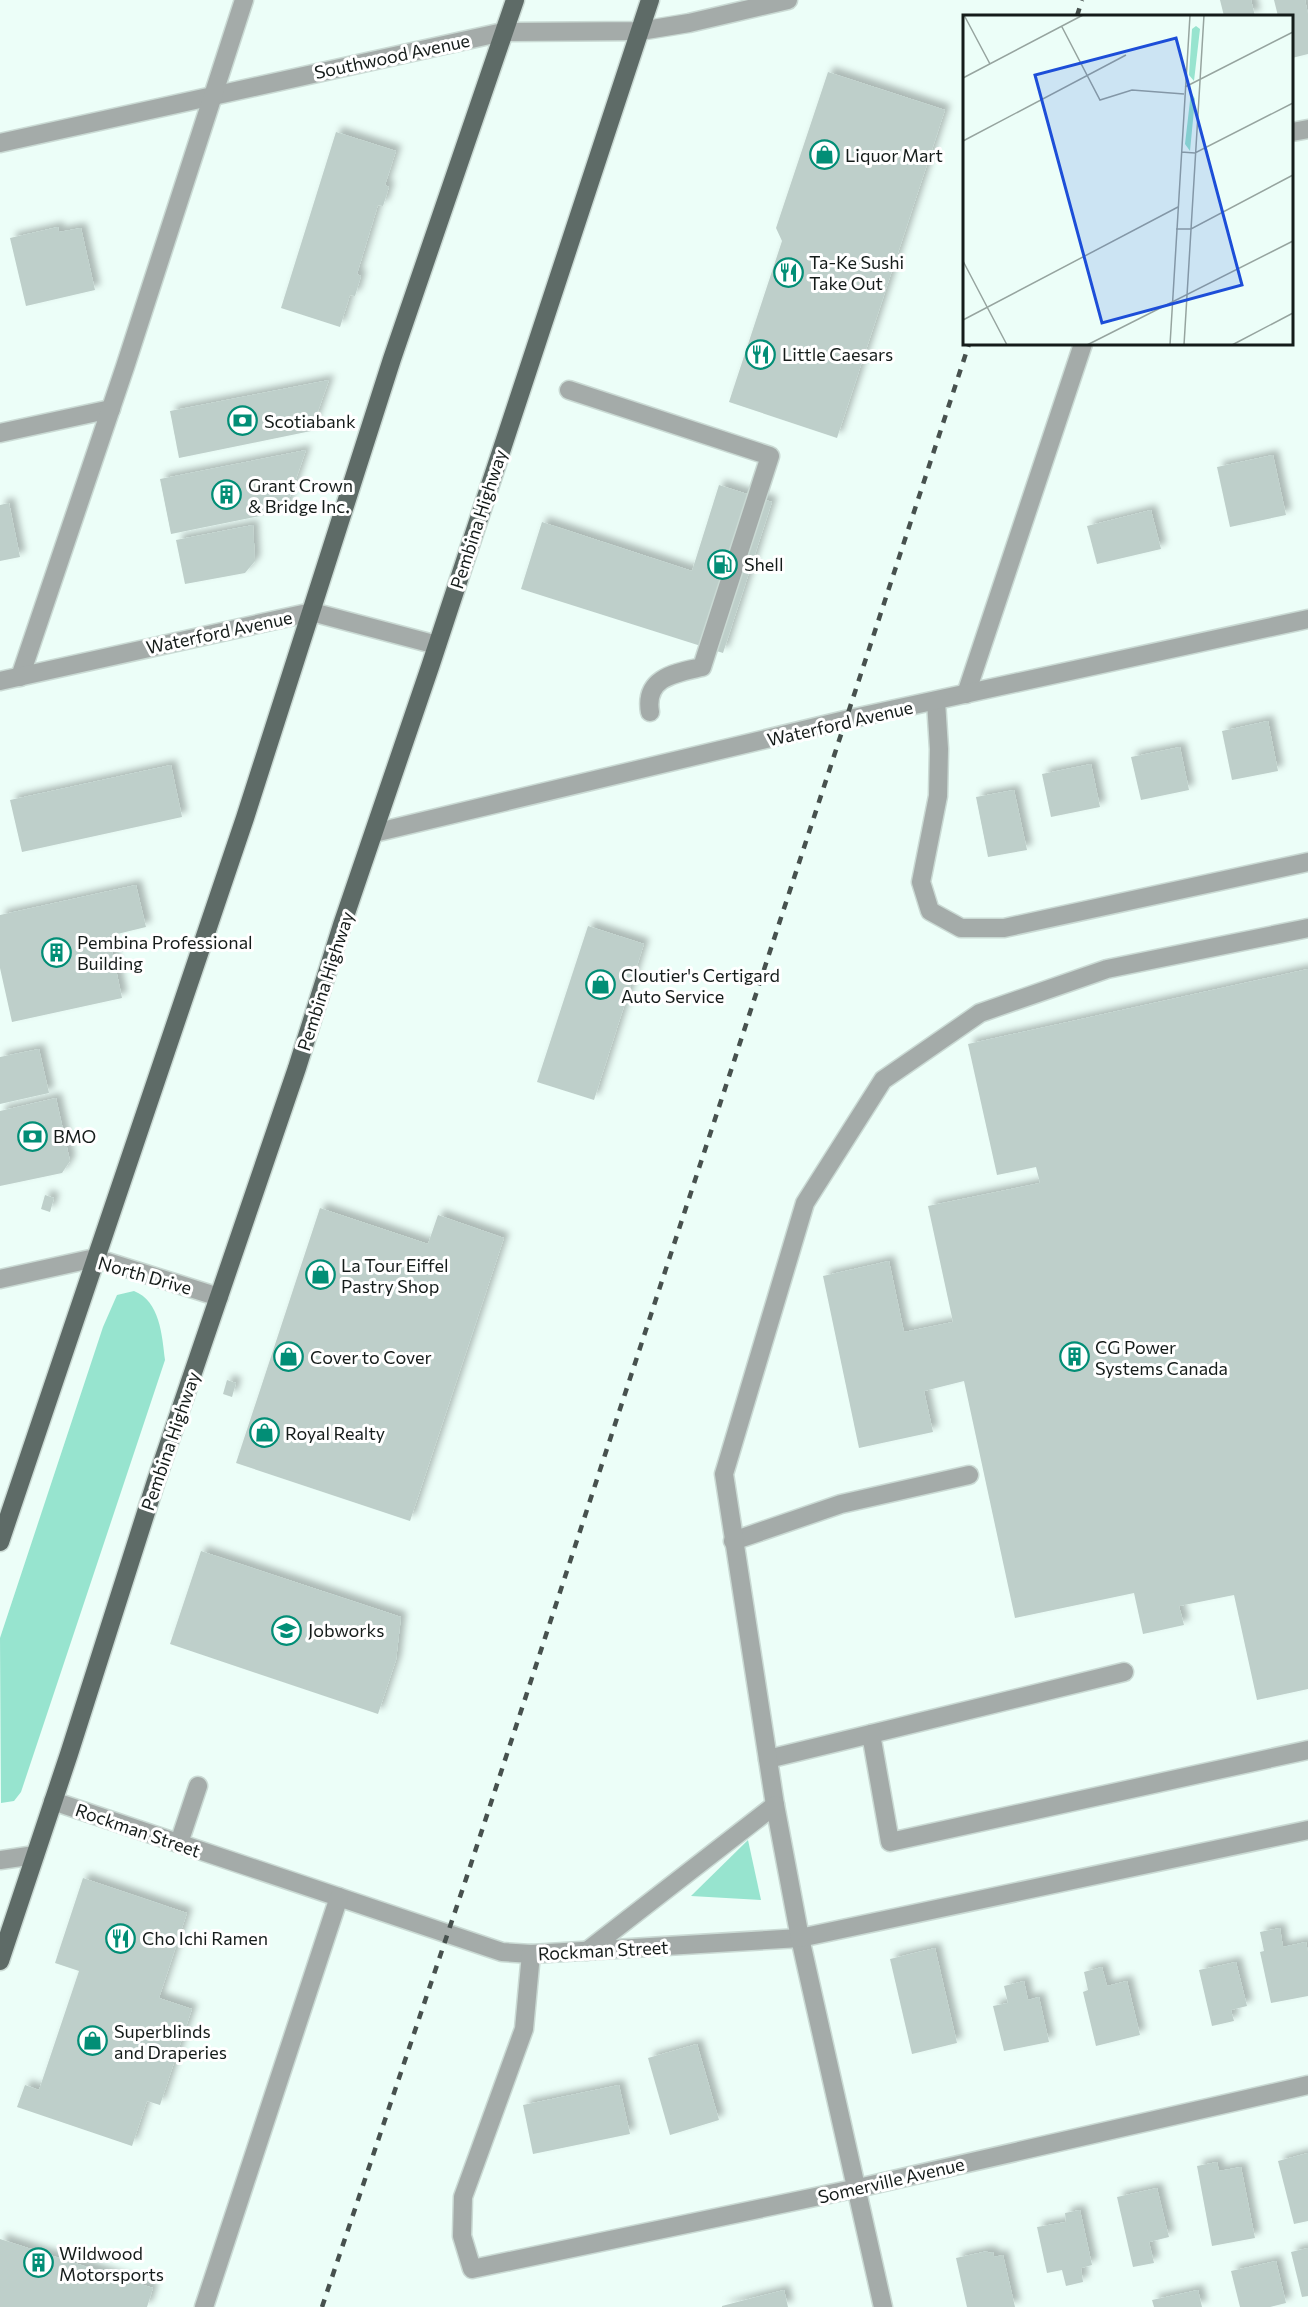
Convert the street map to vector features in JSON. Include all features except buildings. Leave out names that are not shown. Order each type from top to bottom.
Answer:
[{"type":"main road","points":[[0,1542],[312,612],[392,359],[515,0]]},
{"type":"main road","name":"Pembina Highway","points":[[0,1961],[156,1480],[437,645],[650,0]]},
{"type":"street","points":[[20,677],[111,409],[244,0]]},
{"type":"street","name":"Southwood Avenue","points":[[0,142],[503,32],[640,31],[689,23],[788,0]]},
{"type":"street","points":[[1293,132],[1308,129]]},
{"type":"street","points":[[966,694],[1083,345]]},
{"type":"street","points":[[569,390],[770,456],[702,667],[661,679],[651,690],[648,702],[650,712]]},
{"type":"street","points":[[0,434],[111,409]]},
{"type":"street","name":"Waterford Avenue","points":[[0,681],[312,612],[437,645]]},
{"type":"street","name":"Waterford Avenue","points":[[374,833],[845,720],[1308,619]]},
{"type":"street","points":[[936,701],[939,749],[938,796],[921,882],[930,911],[961,928],[1004,928],[1308,862]]},
{"type":"street","points":[[883,2307],[801,1938],[775,1805],[724,1474],[805,1203],[884,1080],[980,1012],[1107,969],[1308,928]]},
{"type":"street","name":"North Drive","points":[[0,1279],[95,1258],[219,1297]]},
{"type":"street","points":[[733,1541],[841,1504],[969,1475]]},
{"type":"street","points":[[768,1759],[1124,1672]]},
{"type":"street","points":[[871,1734],[890,1842],[1308,1750]]},
{"type":"street","points":[[178,1843],[198,1786]]},
{"type":"street","name":"Rockman Street","points":[[53,1801],[502,1952],[531,1954],[801,1938],[1308,1830]]},
{"type":"street","points":[[587,1951],[775,1805]]},
{"type":"street","points":[[0,1860],[35,1855]]},
{"type":"street","points":[[204,2307],[339,1897]]},
{"type":"street","name":"Somerville Avenue","points":[[531,1954],[524,2029],[463,2198],[462,2236],[472,2269],[858,2188],[1308,2085]]},
{"type":"green space","points":[[134,1291],[149,1302],[154,1311],[161,1330],[165,1360],[21,1792],[14,1801],[1,1803],[0,1638],[103,1327],[117,1295]]},
{"type":"green space","points":[[748,1840],[761,1900],[691,1896]]},
{"type":"railway","points":[[1077,15],[1082,0]]},
{"type":"railway","points":[[322,2307],[466,1879],[969,345]]},
{"type":"place","name":"Liquor Mart","points":[[824,155]]},
{"type":"place","name":"Ta-Ke Sushi Take Out","points":[[788,272]]},
{"type":"place","name":"Little Caesars","points":[[761,354]]},
{"type":"place","name":"Scotiabank","points":[[243,421]]},
{"type":"place","name":"Grant Crown & Bridge Inc.","points":[[227,495]]},
{"type":"place","name":"Shell","points":[[723,564]]},
{"type":"place","name":"Pembina Professional Building","points":[[56,952]]},
{"type":"place","name":"Cloutier's Certigard Auto Service","points":[[600,985]]},
{"type":"place","name":"BMO","points":[[32,1136]]},
{"type":"place","name":"La Tour Eiffel Pastry Shop","points":[[320,1275]]},
{"type":"place","name":"Cover to Cover","points":[[289,1357]]},
{"type":"place","name":"CG Power Systems Canada","points":[[1074,1357]]},
{"type":"place","name":"Royal Realty","points":[[264,1433]]},
{"type":"place","name":"Jobworks","points":[[287,1630]]},
{"type":"place","name":"Cho Ichi Ramen","points":[[121,1938]]},
{"type":"place","name":"Superblinds and Draperies","points":[[93,2041]]},
{"type":"place","name":"Wildwood Motorsports","points":[[38,2263]]}]
